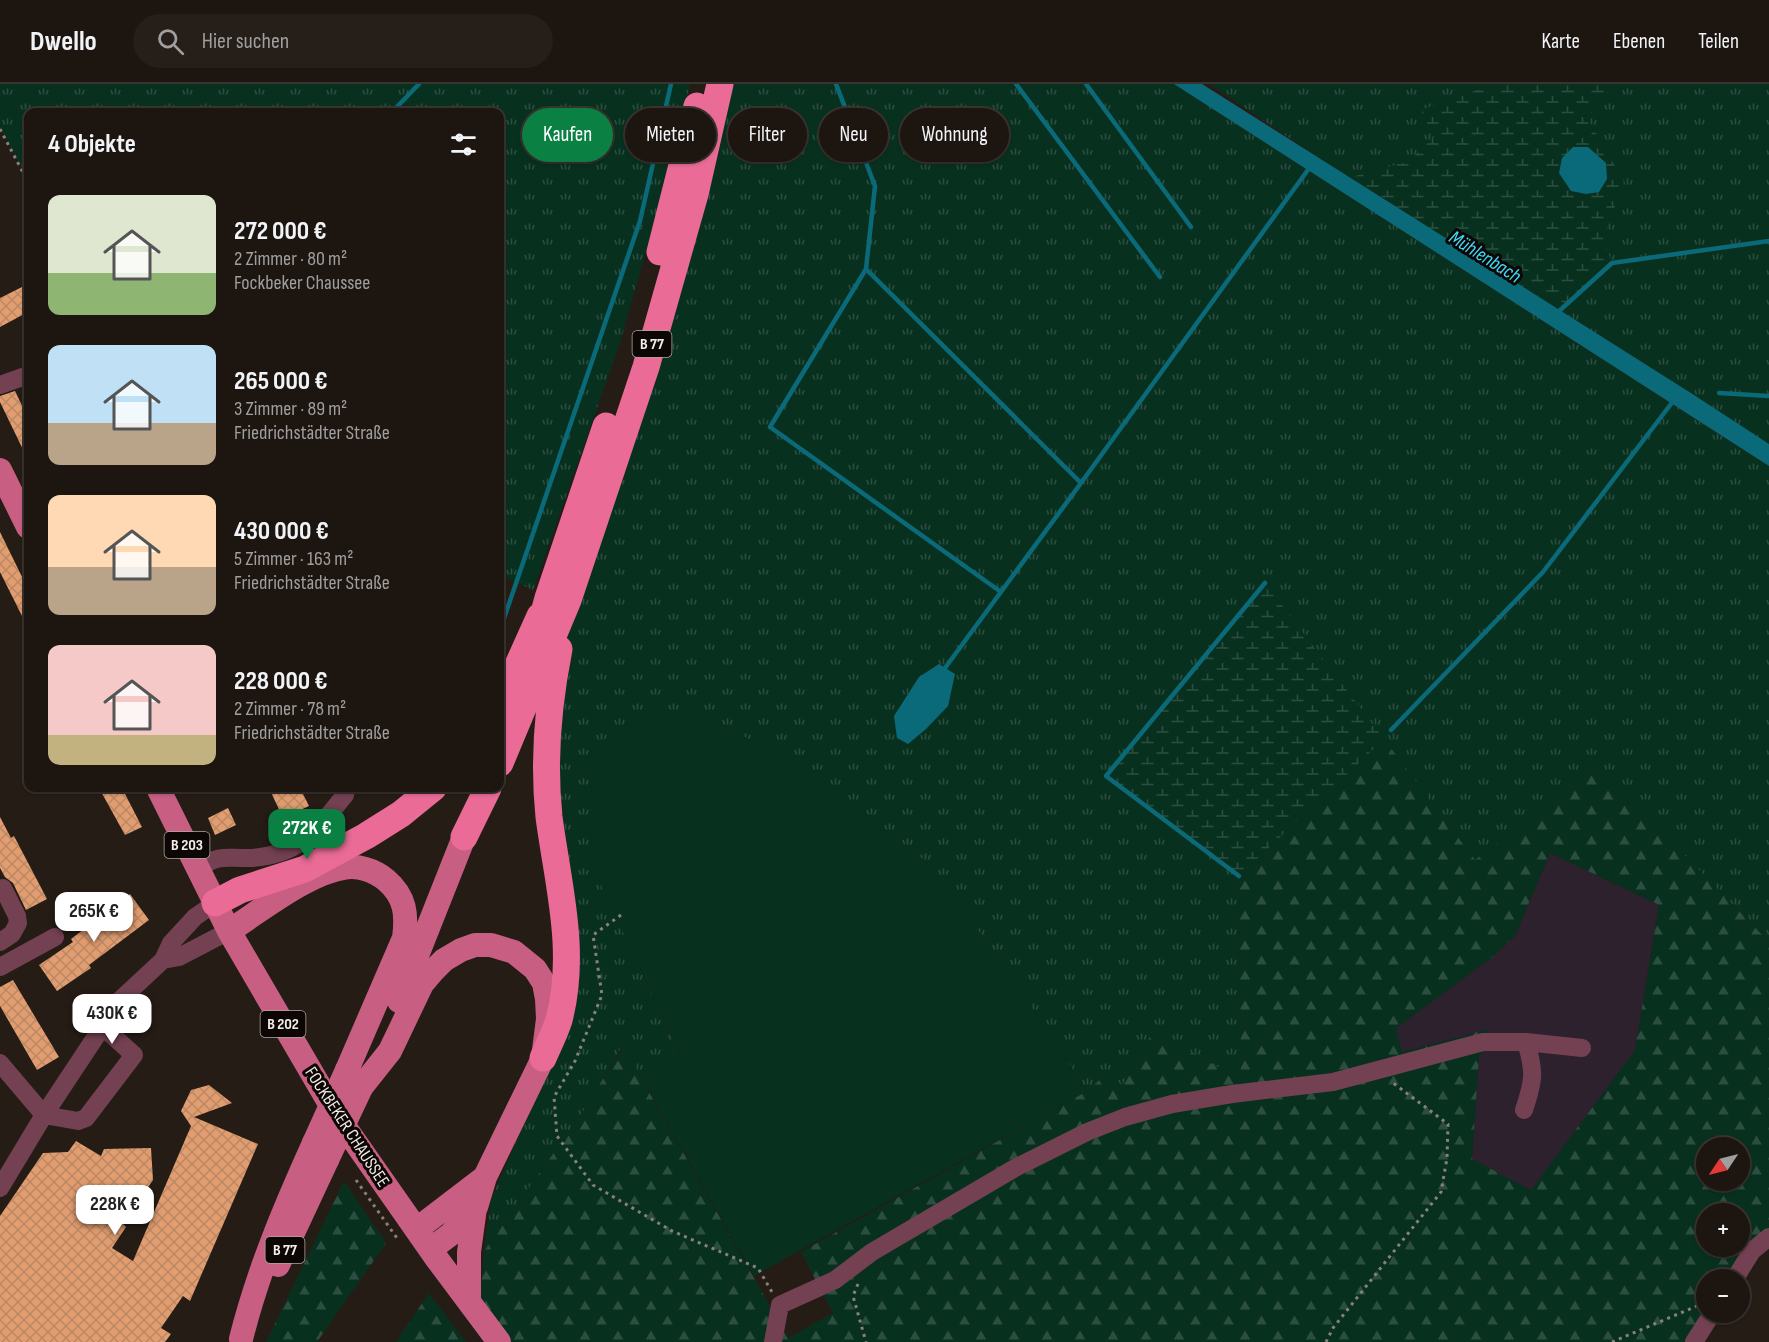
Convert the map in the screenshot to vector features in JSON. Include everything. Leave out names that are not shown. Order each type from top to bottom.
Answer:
[{"type":"highway","name":"B 77","points":[[504,753],[537,671],[632,350],[661,247],[702,84]]},
{"type":"highway","name":"B 77","points":[[504,727],[534,647],[558,599],[646,367],[695,194],[720,84]]},
{"type":"highway","points":[[504,698],[558,599]]},
{"type":"highway","points":[[543,1058],[558,1023],[566,986],[566,933],[549,816],[546,725],[558,599]]},
{"type":"highway","points":[[215,903],[240,891],[305,869],[392,820],[428,792]]},
{"type":"highway","name":"B 77","points":[[464,837],[481,792]]},
{"type":"highway","name":"B 77","points":[[464,837],[486,792]]},
{"type":"main road","points":[[0,470],[24,519]]},
{"type":"main road","name":"FOCKBEKER CHAUSSEE","points":[[160,792],[229,931],[337,1116],[430,1249],[499,1342]]},
{"type":"main road","name":"B 77","points":[[240,1341],[320,1151],[411,972],[464,837]]},
{"type":"main road","points":[[229,931],[311,880],[342,868],[357,868],[377,873],[395,888],[404,904],[407,918],[404,938],[357,1081]]},
{"type":"main road","points":[[357,1081],[390,1051],[422,984],[444,960],[461,950],[475,945],[502,947],[514,952],[535,969],[544,983],[548,1018],[543,1058],[485,1178],[476,1207],[469,1252],[469,1301]]},
{"type":"main road","points":[[417,1229],[485,1178]]},
{"type":"main road","points":[[430,1249],[452,1234],[476,1207]]},
{"type":"street","points":[[0,385],[24,376]]},
{"type":"street","points":[[199,868],[212,860],[226,856],[249,858],[288,851],[312,836],[345,792]]},
{"type":"street","points":[[0,942],[12,934],[18,923],[17,916],[3,888]]},
{"type":"street","points":[[0,1188],[44,1115],[120,1000],[163,960],[171,943],[195,917],[215,903]]},
{"type":"street","points":[[163,960],[179,957],[229,931]]},
{"type":"street","points":[[0,967],[55,937]]},
{"type":"street","points":[[0,1063],[44,1115],[78,1121],[86,1118],[134,1055],[103,1027]]},
{"type":"street","points":[[773,1342],[780,1305],[835,1280],[872,1252],[1015,1168],[1088,1132],[1125,1117],[1172,1104],[1212,1097],[1334,1082],[1483,1042],[1526,1042],[1582,1048]]},
{"type":"street","points":[[1524,1110],[1532,1083],[1533,1065],[1526,1042]]},
{"type":"street","points":[[1741,1269],[1752,1251],[1769,1237]]},
{"type":"street","points":[[1694,1342],[1706,1323]]},
{"type":"path","points":[[0,129],[24,174]]},
{"type":"path","points":[[621,915],[593,935],[602,995],[575,1061],[554,1098],[557,1136],[593,1185],[672,1231],[758,1268],[780,1305]]},
{"type":"path","points":[[1326,1342],[1333,1328],[1441,1192],[1447,1158],[1448,1124],[1375,1070]]},
{"type":"path","points":[[866,1342],[853,1296],[872,1252]]},
{"type":"path","points":[[1612,1342],[1696,1307]]},
{"type":"shaded area","points":[[1550,853],[1659,905],[1635,1050],[1531,1191],[1472,1159],[1479,1056],[1484,1050],[1402,1052],[1396,1028],[1490,959],[1515,936]]},
{"type":"green space","points":[[0,84],[690,84],[685,108],[625,108],[625,162],[671,162],[620,343],[533,590],[504,577],[504,108],[24,108],[24,171],[0,128]]},
{"type":"green space","points":[[726,84],[1174,84],[1769,466],[1769,942],[1600,768],[1475,860],[1239,876],[1241,1081],[1122,1087],[1110,1071],[1087,1091],[997,955],[924,860],[816,775],[709,718],[589,750],[597,876],[681,1056],[645,1084],[622,1046],[582,1113],[484,1251],[491,1200],[561,1032],[553,792],[557,699],[573,609],[703,162],[716,162],[716,118]]},
{"type":"green space","points":[[1209,84],[1769,84],[1769,444],[1349,178]]},
{"type":"green space","points":[[1494,84],[1609,84],[1588,119],[1624,182],[1603,239],[1612,263],[1560,310],[1349,178],[1409,161],[1434,137],[1421,110]]},
{"type":"green space","points":[[1265,583],[1384,739],[1239,876],[1106,776]]},
{"type":"green space","points":[[646,710],[709,718],[816,775],[924,860],[997,955],[1087,1091],[754,1276],[645,1084],[681,1055],[597,876],[589,750]]},
{"type":"green space","points":[[1384,739],[1475,860],[1600,768],[1769,942],[1769,1233],[1750,1255],[1750,1203],[1696,1203],[1696,1257],[1748,1257],[1738,1269],[1696,1269],[1696,1323],[1700,1323],[1689,1342],[512,1342],[480,1302],[484,1251],[582,1113],[623,1046],[788,1338],[833,1313],[801,1252],[1087,1091],[1110,1071],[1122,1086],[1153,1031],[1241,1080],[1239,876]],"holes":[[[1550,853],[1659,905],[1635,1050],[1531,1190],[1472,1159],[1479,1056],[1484,1050],[1489,1029],[1402,1052],[1396,1028],[1490,959],[1515,936]]]},
{"type":"green space","points":[[344,1181],[386,1243],[317,1342],[266,1342]]},
{"type":"green space","points":[[429,1293],[466,1342],[396,1342]]},
{"type":"water","points":[[1174,84],[1202,84],[1694,395],[1769,444],[1769,466]]},
{"type":"water","points":[[1573,147],[1588,147],[1606,163],[1607,179],[1599,192],[1586,194],[1571,191],[1559,173],[1562,158]]},
{"type":"water","points":[[939,664],[955,674],[948,706],[908,744],[897,738],[894,716],[919,677]]},
{"type":"building","points":[[24,286],[24,314],[0,327],[0,298]]},
{"type":"building","points":[[15,391],[24,410],[24,452],[0,402],[0,396]]},
{"type":"building","points":[[0,532],[24,581],[24,620],[0,572]]},
{"type":"building","points":[[101,792],[124,792],[142,827],[125,835]]},
{"type":"building","points":[[271,792],[302,792],[309,806],[283,818]]},
{"type":"building","points":[[228,808],[236,825],[215,835],[208,818]]},
{"type":"building","points":[[0,817],[11,838],[14,836],[47,899],[26,910],[13,883],[5,877],[0,868]]},
{"type":"building","points":[[130,894],[149,920],[89,965],[91,968],[57,991],[39,965],[73,942],[71,939]]},
{"type":"building","points":[[13,980],[59,1057],[37,1070],[0,1006],[0,987]]},
{"type":"building","points":[[209,1085],[232,1103],[194,1117],[258,1144],[190,1301],[183,1296],[161,1328],[171,1334],[165,1342],[0,1342],[0,1216],[43,1153],[68,1152],[76,1141],[101,1156],[104,1149],[151,1148],[153,1180],[123,1224],[126,1227],[112,1248],[133,1261],[191,1126],[181,1111],[191,1090]]},
{"type":"waterway","points":[[396,108],[419,84]]},
{"type":"waterway","points":[[504,618],[640,221],[671,84]]},
{"type":"waterway","points":[[836,84],[875,186],[866,269],[770,427],[1001,592]]},
{"type":"waterway","points":[[1016,84],[1160,277]]},
{"type":"waterway","points":[[1086,84],[1191,227]]},
{"type":"waterway","points":[[945,668],[1310,167]]},
{"type":"waterway","points":[[1557,313],[1612,263],[1769,241]]},
{"type":"waterway","points":[[866,269],[1081,483]]},
{"type":"waterway","points":[[1719,393],[1769,396]]},
{"type":"waterway","points":[[1391,730],[1543,572],[1674,400]]},
{"type":"waterway","points":[[1239,876],[1106,776],[1265,583]]},
{"type":"water label","name":"Mühlenbach","points":[[1485,257]]}]
